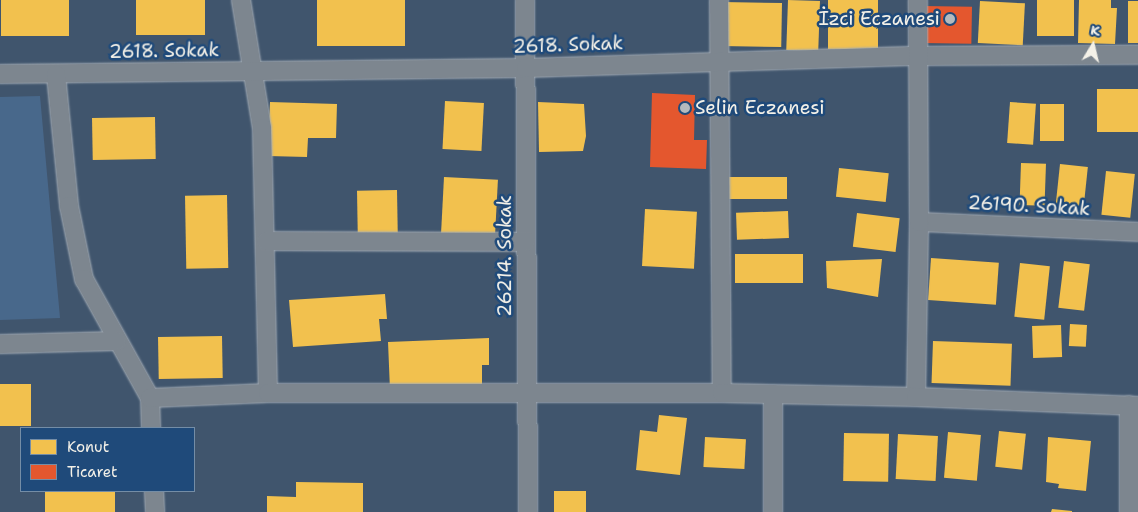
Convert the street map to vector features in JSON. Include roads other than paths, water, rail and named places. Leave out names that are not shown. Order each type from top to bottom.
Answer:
[{"type":"street","points":[[241,0],[262,128],[268,393]]},
{"type":"street","name":"26214. Sokak","points":[[525,0],[528,512]]},
{"type":"street","points":[[719,0],[722,393]]},
{"type":"street","points":[[916,397],[919,222],[918,0]]},
{"type":"street","name":"2618. Sokak","points":[[0,74],[56,75],[252,70],[526,68],[918,56],[1138,55]]},
{"type":"street","points":[[56,75],[69,206],[84,279],[150,398],[151,427]]},
{"type":"street","name":"26190. Sokak","points":[[919,222],[1138,232]]},
{"type":"street","points":[[266,241],[526,242]]},
{"type":"street","points":[[0,344],[117,341]]},
{"type":"street","points":[[150,398],[268,393],[722,393],[916,397],[1134,406],[1129,512]]},
{"type":"street","points":[[773,512],[774,394]]},
{"type":"street","points":[[154,492],[155,512]]},
{"type":"place","name":"İzci Eczanesi","points":[[950,19]]},
{"type":"place","name":"Selin Eczanesi","points":[[685,108]]}]
